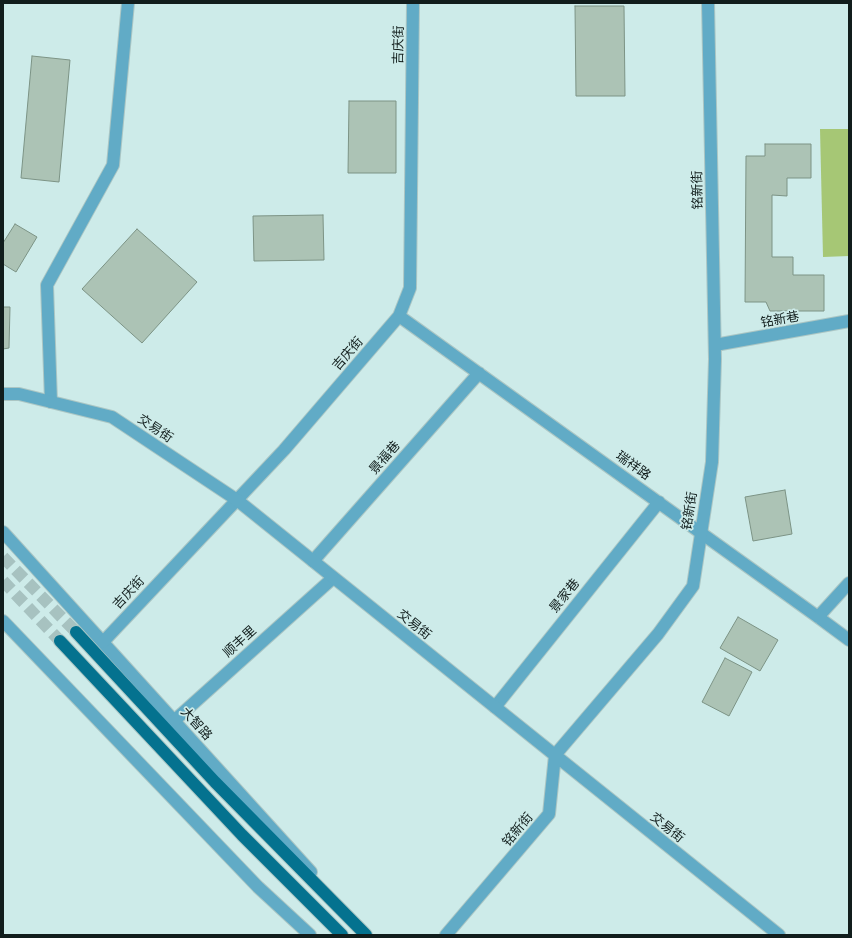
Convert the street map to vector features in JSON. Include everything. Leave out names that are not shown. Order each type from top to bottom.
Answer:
[{"type":"main road","name":"大智路","points":[[76,632],[170,724],[220,788],[367,935]]},
{"type":"main road","points":[[60,641],[242,835],[342,935]]},
{"type":"street","points":[[51,402],[47,285],[113,165],[128,3]]},
{"type":"street","name":"吉庆街","points":[[103,642],[284,450],[400,316],[410,288],[413,3]]},
{"type":"street","name":"铭新街","points":[[446,935],[549,814],[555,755],[658,634],[693,586],[712,462],[715,345],[708,3]]},
{"type":"street","name":"瑞祥路","points":[[400,316],[849,640]]},
{"type":"street","name":"铭新巷","points":[[715,345],[849,321]]},
{"type":"street","name":"景福巷","points":[[313,562],[479,373]]},
{"type":"street","name":"交易街","points":[[3,394],[19,394],[112,417],[236,500],[779,935]]},
{"type":"street","name":"景家巷","points":[[495,707],[659,502]]},
{"type":"street","name":"大智路","points":[[3,532],[103,642],[170,724]]},
{"type":"street","name":"顺丰里","points":[[170,724],[333,578]]},
{"type":"street","points":[[818,617],[849,584]]},
{"type":"street","points":[[3,621],[258,887],[310,935]]},
{"type":"green space","points":[[820,129],[849,129],[849,256],[823,257]]},
{"type":"building","points":[[575,6],[624,6],[625,96],[576,96]]},
{"type":"building","points":[[32,56],[70,60],[59,182],[21,178]]},
{"type":"building","points":[[349,101],[396,101],[396,173],[348,173]]},
{"type":"building","points":[[765,144],[811,144],[811,178],[787,178],[787,196],[772,195],[772,257],[793,257],[793,275],[824,275],[824,311],[770,311],[766,302],[745,302],[746,156],[765,156]]},
{"type":"building","points":[[323,215],[324,260],[254,261],[253,216]]},
{"type":"building","points":[[15,224],[37,237],[16,272],[3,264],[3,243]]},
{"type":"building","points":[[137,229],[197,282],[142,343],[82,289]]},
{"type":"building","points":[[3,307],[10,307],[9,348],[3,349]]},
{"type":"building","points":[[785,490],[792,534],[753,541],[745,497]]},
{"type":"building","points":[[738,617],[778,640],[760,671],[720,648]]},
{"type":"building","points":[[725,658],[752,672],[729,716],[702,702]]},
{"type":"tunnel","points":[[3,557],[76,632]]},
{"type":"tunnel","points":[[3,581],[60,641]]}]
